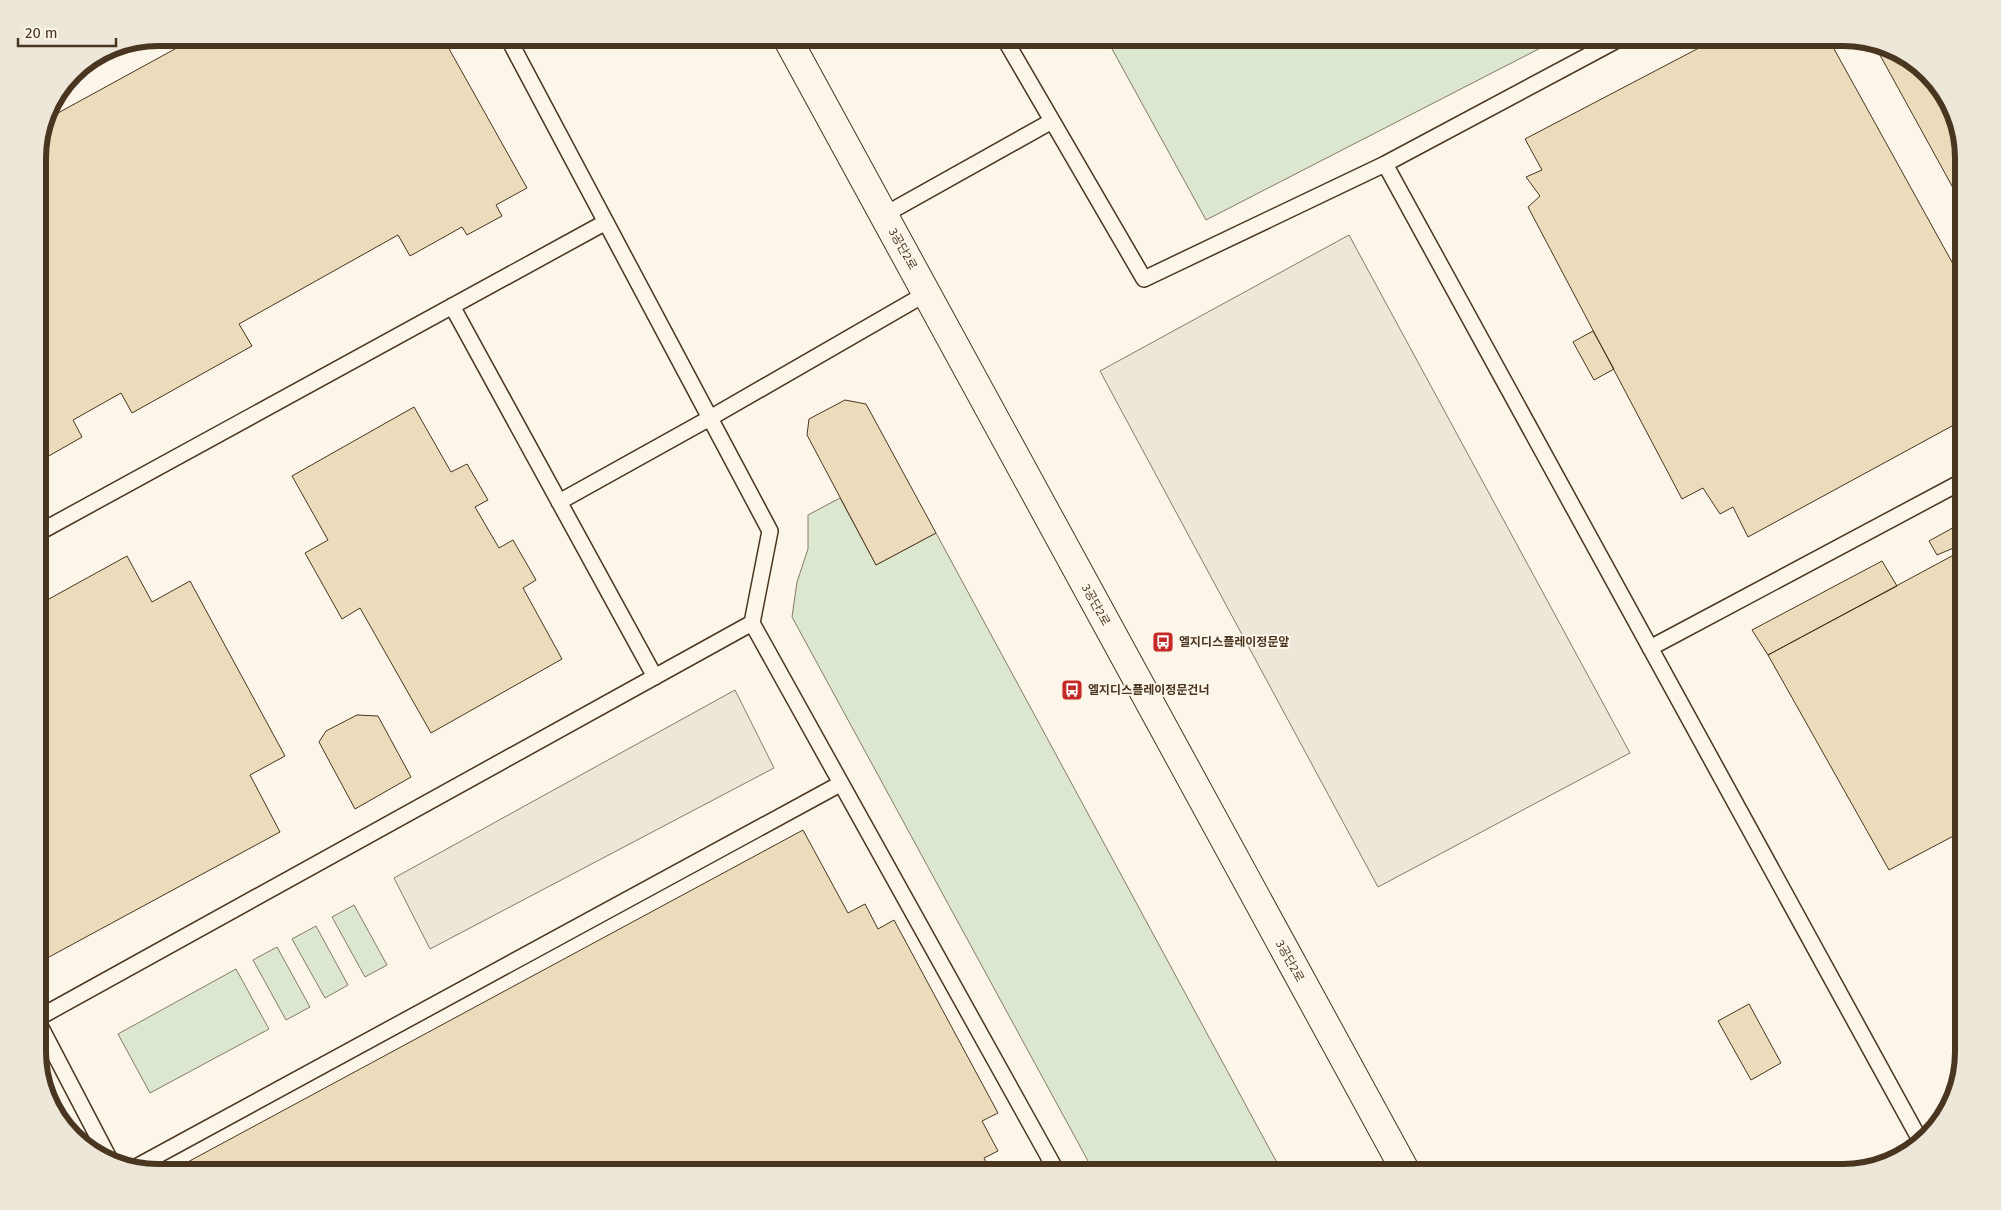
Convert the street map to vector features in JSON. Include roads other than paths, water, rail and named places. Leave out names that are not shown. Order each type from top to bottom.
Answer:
[{"type":"street","name":"3공단2로","points":[[791,46],[1402,1164]]},
{"type":"lane","points":[[512,46],[770,531],[752,623],[1053,1164]]},
{"type":"lane","points":[[1009,46],[1144,279],[1385,164],[1605,46]]},
{"type":"lane","points":[[884,215],[1052,121]]},
{"type":"lane","points":[[1385,164],[1917,1135]]},
{"type":"lane","points":[[46,528],[606,222]]},
{"type":"lane","points":[[559,502],[927,294]]},
{"type":"lane","points":[[452,306],[654,678]]},
{"type":"lane","points":[[1650,648],[1955,485]]},
{"type":"lane","points":[[46,1014],[752,623]]},
{"type":"lane","points":[[143,1163],[840,784]]},
{"type":"lane","points":[[46,1037],[105,1150]]},
{"type":"place","name":"엘지디스플레이정문앞","points":[[1163,642]]},
{"type":"place","name":"엘지디스플레이정문건너","points":[[1072,690]]}]
